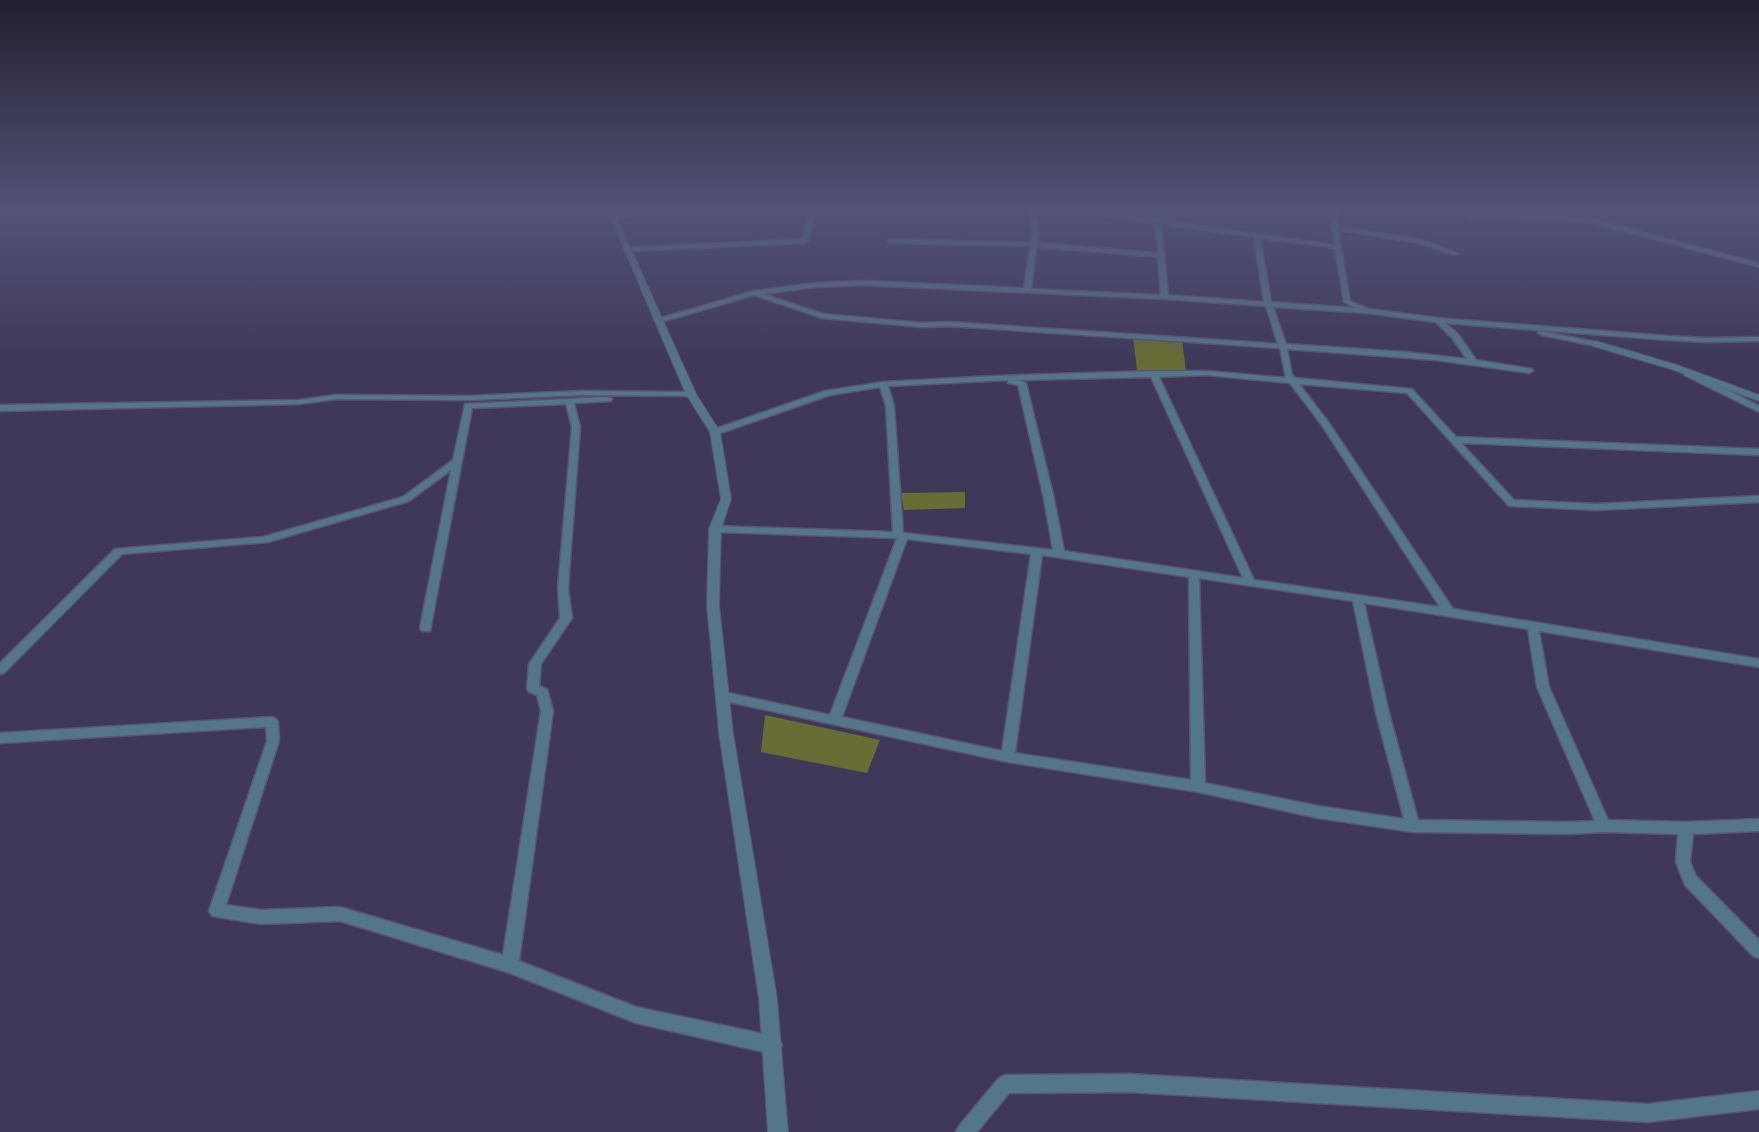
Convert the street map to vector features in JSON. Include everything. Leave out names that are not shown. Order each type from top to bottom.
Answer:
[{"type":"street","points":[[632,260],[691,394],[715,432],[726,499],[716,529],[713,605],[726,734],[768,999],[778,1132]]},
{"type":"street","points":[[1027,291],[1032,260]]},
{"type":"street","points":[[1161,260],[1165,297]]},
{"type":"street","points":[[1261,260],[1268,303],[1283,346],[1288,375],[1325,423],[1449,612]]},
{"type":"street","points":[[1341,260],[1347,302],[1367,311]]},
{"type":"street","points":[[1740,260],[1759,265]]},
{"type":"street","points":[[658,320],[754,293],[815,285],[864,283],[1268,303],[1510,326],[1706,340],[1759,339]]},
{"type":"street","points":[[754,293],[822,316],[922,325],[961,325],[1343,348],[1472,360],[1529,371]]},
{"type":"street","points":[[1438,320],[1455,336],[1472,360]]},
{"type":"street","points":[[1510,326],[1596,344],[1674,367],[1759,398]]},
{"type":"street","points":[[1674,367],[1759,409]]},
{"type":"street","points":[[1153,373],[1250,582]]},
{"type":"street","points":[[715,432],[828,393],[883,384],[995,378],[1207,373],[1409,391],[1511,503],[1596,507],[1759,499]]},
{"type":"street","points":[[995,378],[1022,383],[1050,499],[1059,554]]},
{"type":"street","points":[[836,719],[900,535],[890,406],[883,384]]},
{"type":"street","points":[[0,408],[298,402],[336,397],[470,398],[581,393],[691,394]]},
{"type":"street","points":[[426,628],[468,406],[570,402],[657,394]]},
{"type":"street","points":[[510,965],[547,711],[543,692],[533,689],[535,664],[566,618],[563,588],[576,428],[570,402]]},
{"type":"street","points":[[1453,440],[1759,452]]},
{"type":"street","points":[[0,670],[118,551],[264,540],[406,499],[458,461]]},
{"type":"street","points":[[716,529],[900,535],[1037,551],[1449,612],[1759,663]]},
{"type":"street","points":[[1008,757],[1037,551]]},
{"type":"street","points":[[1194,573],[1198,786]]},
{"type":"street","points":[[1358,599],[1380,708],[1413,826]]},
{"type":"street","points":[[1533,627],[1543,687],[1604,826]]},
{"type":"street","points":[[724,697],[1008,757],[1198,786],[1318,812],[1413,826],[1686,828],[1759,825]]},
{"type":"street","points":[[0,738],[272,722],[273,741],[218,911],[261,917],[340,914],[510,965],[636,1015],[773,1045]]},
{"type":"street","points":[[1686,828],[1683,862],[1690,880],[1759,951]]},
{"type":"street","points":[[965,1132],[1005,1084],[1129,1083],[1648,1113],[1759,1100]]},
{"type":"green space","points":[[1133,337],[1182,340],[1186,371],[1137,370]]},
{"type":"green space","points":[[965,492],[965,508],[904,510],[901,493]]},
{"type":"green space","points":[[765,715],[880,740],[867,773],[761,752]]}]
